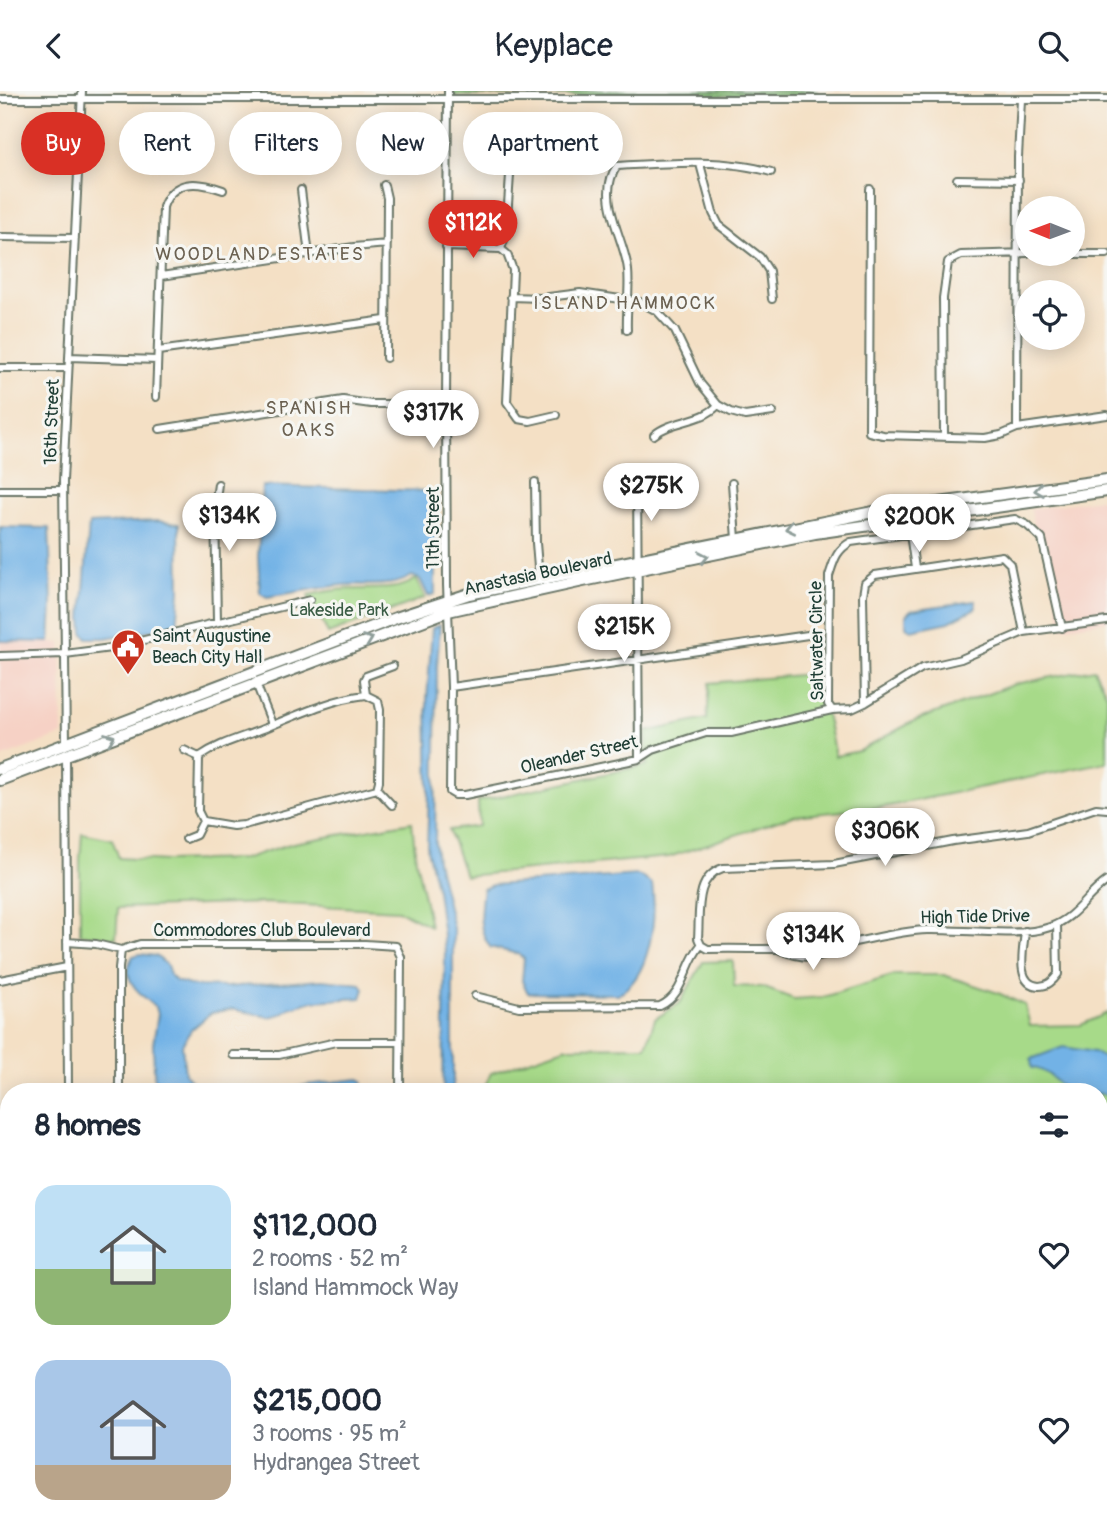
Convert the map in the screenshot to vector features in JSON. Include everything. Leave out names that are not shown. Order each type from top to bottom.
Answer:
[{"type":"main road","name":"Anastasia Boulevard","points":[[448,606],[736,539],[873,512],[1107,481]]},
{"type":"main road","name":"Anastasia Boulevard","points":[[0,769],[66,749],[448,606],[539,579],[815,533],[1107,491]]},
{"type":"main road","name":"Anastasia Boulevard","points":[[0,780],[66,749]]},
{"type":"street","name":"11th Street","points":[[448,91],[446,404],[450,792],[454,794]]},
{"type":"street","points":[[0,99],[82,95],[448,99],[1107,99]]},
{"type":"street","name":"16th Street","points":[[68,1083],[63,491],[82,95]]},
{"type":"street","points":[[1019,196],[1021,100]]},
{"type":"street","points":[[700,164],[713,213],[719,225],[765,264],[771,276],[772,299]]},
{"type":"street","points":[[627,330],[627,265],[611,214],[610,179],[617,166],[700,164],[754,167],[771,172]]},
{"type":"street","points":[[501,249],[506,234],[510,175]]},
{"type":"street","points":[[957,179],[1019,180]]},
{"type":"street","points":[[156,397],[162,220],[168,194],[183,185],[205,185],[223,190]]},
{"type":"street","points":[[384,185],[387,198],[386,358]]},
{"type":"street","points":[[870,189],[869,432],[883,435],[985,438],[1017,428],[1107,415]]},
{"type":"street","points":[[301,190],[309,255]]},
{"type":"street","points":[[0,237],[75,238]]},
{"type":"street","points":[[161,276],[387,244]]},
{"type":"street","points":[[446,247],[501,249],[508,254],[513,270],[507,402],[519,419],[530,421],[556,415]]},
{"type":"street","points":[[944,435],[942,369],[945,268],[953,257],[961,255],[1015,253]]},
{"type":"street","points":[[1085,254],[1107,254]]},
{"type":"street","points":[[511,297],[541,298],[580,293],[626,299],[650,306],[675,331],[700,383],[718,405],[738,415],[752,416],[773,412]]},
{"type":"street","points":[[158,351],[386,320]]},
{"type":"street","points":[[1017,428],[1018,350]]},
{"type":"street","points":[[69,357],[157,361]]},
{"type":"street","points":[[0,368],[68,368]]},
{"type":"street","points":[[160,429],[343,400],[371,404],[446,404]]},
{"type":"street","points":[[654,435],[670,425],[707,414],[718,405]]},
{"type":"street","points":[[636,477],[639,759]]},
{"type":"street","points":[[535,482],[539,579]]},
{"type":"street","points":[[732,483],[736,539]]},
{"type":"street","points":[[217,621],[215,506],[218,484]]},
{"type":"street","points":[[0,491],[63,491]]},
{"type":"street","name":"Saltwater Circle","points":[[1062,628],[1042,539],[1027,525],[1015,519],[851,542],[841,548],[834,558],[829,576],[828,704],[832,710],[852,709],[922,668],[961,659],[1024,632],[1062,628],[1107,621]]},
{"type":"street","points":[[910,534],[915,568]]},
{"type":"street","points":[[865,703],[864,583],[875,575],[1002,556],[1010,564],[1024,632]]},
{"type":"street","points":[[0,656],[65,654],[111,648],[310,600]]},
{"type":"street","points":[[451,687],[808,635]]},
{"type":"street","points":[[366,695],[366,676],[393,666]]},
{"type":"street","points":[[254,678],[272,724]]},
{"type":"street","points":[[866,688],[879,695]]},
{"type":"street","points":[[199,757],[226,742],[272,724],[366,695],[378,701],[380,710],[377,789]]},
{"type":"street","name":"Oleander Street","points":[[454,794],[478,793],[639,759],[653,750],[706,733],[732,733],[832,710]]},
{"type":"street","points":[[184,750],[199,757]]},
{"type":"street","points":[[199,757],[198,811],[203,821]]},
{"type":"street","points":[[377,789],[392,805]]},
{"type":"street","points":[[203,821],[244,825],[324,801],[377,789]]},
{"type":"street","points":[[475,996],[519,1007],[660,1006],[670,1002],[677,993],[694,953],[701,945],[698,938],[702,886],[715,870],[834,864],[953,841],[1028,831],[1096,808],[1107,809]]},
{"type":"street","points":[[186,839],[196,835],[203,821]]},
{"type":"street","name":"High Tide Drive","points":[[701,945],[708,949],[830,946],[925,930],[1045,929],[1073,915],[1099,886],[1107,881]]},
{"type":"street","points":[[1025,931],[1022,970],[1027,981],[1034,986],[1044,986],[1058,974],[1057,924]]},
{"type":"street","name":"Commodores Club Boulevard","points":[[67,942],[96,944],[121,950],[140,944],[396,946],[401,957],[400,1083]]},
{"type":"street","points":[[775,948],[797,957],[813,958],[829,954],[847,943]]},
{"type":"street","points":[[119,1083],[121,950]]},
{"type":"street","points":[[0,980],[67,967]]},
{"type":"street","points":[[233,1055],[279,1055],[336,1042],[400,1042]]},
{"type":"shaded area","points":[[1107,498],[1107,621],[1062,628],[1046,550],[1034,531],[1031,509]]},
{"type":"shaded area","points":[[0,641],[61,643],[62,735],[0,758]]},
{"type":"green space","points":[[451,91],[817,91],[817,96],[451,96]]},
{"type":"green space","name":"Lakeside Park","points":[[417,580],[425,598],[328,634],[318,612],[311,610],[309,595],[337,590],[398,587]]},
{"type":"green space","points":[[1094,669],[1107,695],[1107,762],[884,807],[793,816],[669,857],[465,876],[449,830],[479,826],[478,801],[647,765],[646,732],[707,719],[710,683],[821,673],[835,756],[859,751],[914,721],[1015,684]]},
{"type":"green space","points":[[412,822],[416,860],[430,926],[398,910],[264,903],[118,908],[116,938],[80,934],[82,833],[112,839],[119,858],[167,861],[243,859],[293,843]]},
{"type":"green space","points":[[733,961],[734,986],[762,987],[794,999],[823,997],[895,975],[944,975],[1025,1005],[1030,1026],[1081,1025],[1107,1013],[1107,1083],[486,1083],[491,1073],[567,1047],[646,1046],[655,1019],[680,1003],[703,962]]},
{"type":"water","points":[[262,486],[430,491],[435,501],[435,594],[428,596],[420,579],[412,576],[396,583],[343,585],[267,597],[260,593],[258,557]]},
{"type":"water","points":[[157,521],[179,524],[180,592],[177,626],[105,638],[87,638],[83,632],[82,618],[89,524]]},
{"type":"water","points":[[0,527],[49,528],[52,604],[50,642],[0,641]]},
{"type":"water","points":[[975,601],[976,608],[949,622],[911,630],[906,627],[906,615],[911,610]]},
{"type":"water","points":[[440,625],[435,843],[453,928],[453,1083],[443,1083],[445,951],[437,890],[427,849],[427,700],[432,628]]},
{"type":"water","points":[[638,875],[652,884],[652,929],[645,960],[638,974],[629,986],[618,994],[528,993],[522,981],[524,959],[518,954],[490,947],[483,933],[480,912],[483,889],[492,885]]},
{"type":"water","points":[[133,956],[156,956],[167,965],[170,975],[176,981],[193,986],[226,987],[322,980],[361,984],[364,989],[361,998],[313,1001],[269,1017],[232,1009],[211,1013],[191,1030],[182,1045],[185,1074],[192,1083],[155,1083],[153,1044],[158,1014],[156,1007],[130,979],[129,964]]},
{"type":"water","points":[[1063,1047],[1094,1052],[1107,1060],[1107,1083],[1058,1083],[1047,1074],[1032,1068],[1031,1059]]},
{"type":"water","points":[[359,1079],[363,1081],[363,1083],[324,1083]]},
{"type":"place","name":"Saint Augustine Beach City Hall","points":[[128,676]]},
{"type":"district","name":"WOODLAND ESTATES","points":[[260,254]]},
{"type":"district","name":"ISLAND HAMMOCK","points":[[625,303]]},
{"type":"district","name":"SPANISH OAKS","points":[[309,419]]}]
